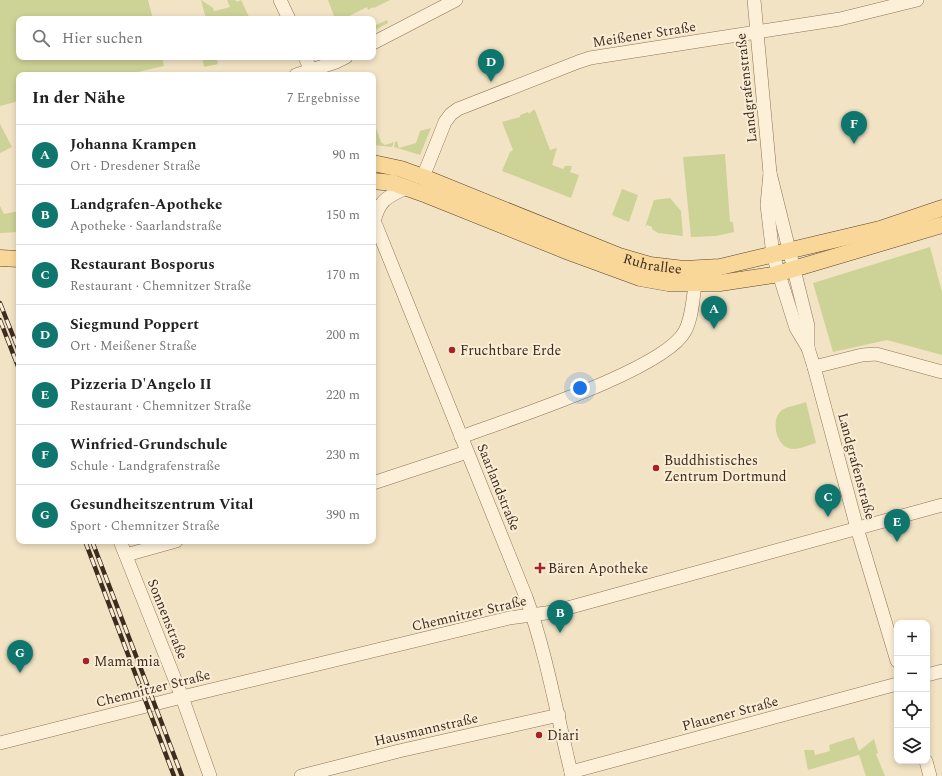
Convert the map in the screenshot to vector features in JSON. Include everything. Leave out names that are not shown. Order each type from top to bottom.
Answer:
[{"type":"main road","name":"Ruhrallee","points":[[376,164],[401,169],[423,177],[581,242],[650,265],[684,269],[720,268],[880,229],[942,208]]},
{"type":"main road","name":"Ruhrallee","points":[[376,181],[392,183],[406,188],[569,252],[640,278],[668,283],[720,283],[778,274],[942,225]]},
{"type":"main road","points":[[0,247],[16,248]]},
{"type":"main road","points":[[0,258],[16,259]]},
{"type":"street","points":[[280,0],[288,16]]},
{"type":"street","points":[[376,41],[456,0]]},
{"type":"street","name":"Landgrafenstraße","points":[[754,0],[770,173],[808,326],[808,348]]},
{"type":"street","name":"Meißener Straße","points":[[423,177],[444,122],[458,109],[590,58],[840,19],[917,0]]},
{"type":"street","points":[[306,60],[312,72]]},
{"type":"street","points":[[314,72],[340,60]]},
{"type":"street","name":"Landgrafenstraße","points":[[770,173],[767,206],[778,274],[796,328],[808,348],[814,367],[857,528],[895,656]]},
{"type":"street","points":[[376,213],[382,201],[406,188]]},
{"type":"street","name":"Saarlandstraße","points":[[376,225],[532,614],[559,715],[571,774]]},
{"type":"street","points":[[461,437],[603,384],[652,359],[675,344],[685,331],[691,310],[694,284]]},
{"type":"street","points":[[814,367],[862,355],[876,354],[942,372]]},
{"type":"street","points":[[376,482],[467,452]]},
{"type":"street","name":"Chemnitzer Straße","points":[[0,743],[182,697],[502,620],[532,614],[553,612],[942,505]]},
{"type":"street","name":"Sonnenstraße","points":[[121,544],[182,697],[210,776]]},
{"type":"street","points":[[126,555],[165,544]]},
{"type":"street","points":[[930,674],[942,671]]},
{"type":"street","name":"Plauener Straße","points":[[571,774],[894,685]]},
{"type":"street","name":"Hausmannstraße","points":[[301,776],[559,715]]},
{"type":"street","points":[[927,764],[930,776]]},
{"type":"green space","points":[[0,0],[148,0],[152,16],[16,16],[16,60],[163,60],[164,66],[138,72],[16,72],[16,102],[0,106]]},
{"type":"green space","points":[[201,0],[213,8],[214,11],[230,7],[227,0],[235,0],[237,2],[241,0],[249,16],[205,16]]},
{"type":"green space","points":[[328,0],[390,0],[368,10],[367,7],[349,16],[334,16]]},
{"type":"green space","points":[[387,20],[388,23],[376,29],[376,25]]},
{"type":"green space","points":[[203,60],[217,60],[218,64],[204,67]]},
{"type":"green space","points":[[535,110],[550,150],[557,148],[552,165],[563,169],[565,166],[572,166],[570,172],[579,175],[571,198],[502,171],[510,152],[513,150],[502,122],[520,117],[520,115],[528,112],[529,114]]},
{"type":"green space","points":[[0,124],[12,147],[0,153]]},
{"type":"green space","points":[[376,128],[381,142],[385,145],[394,142],[392,147],[376,145]]},
{"type":"green space","points":[[431,128],[420,155],[394,147],[395,142],[397,141],[399,148],[416,143],[420,131]]},
{"type":"green space","points":[[725,154],[730,222],[733,222],[734,232],[716,236],[691,237],[683,157]]},
{"type":"green space","points":[[622,189],[638,195],[629,222],[612,215]]},
{"type":"green space","points":[[670,198],[681,211],[683,236],[658,233],[652,229],[652,227],[647,225],[645,227],[654,200]]},
{"type":"green space","points":[[0,206],[4,214],[16,212],[16,232],[0,233]]},
{"type":"green space","points":[[930,247],[942,292],[942,355],[887,340],[833,352],[813,283]]},
{"type":"green space","points":[[806,402],[816,443],[799,448],[788,448],[777,436],[776,419],[782,410],[787,407]]},
{"type":"green space","points":[[854,737],[859,751],[874,739],[878,753],[876,754],[885,776],[866,776],[859,755],[808,770],[804,750],[814,750],[815,755],[830,751],[829,745]]},
{"type":"railway","points":[[0,303],[16,343]]},
{"type":"railway","points":[[0,320],[16,361]]},
{"type":"railway","points":[[86,544],[174,776]]},
{"type":"railway","points":[[93,544],[182,776]]},
{"type":"place","name":"Siegmund Poppert","points":[[491,82]]},
{"type":"place","name":"Winfried-Grundschule","points":[[854,144]]},
{"type":"place","name":"Johanna Krampen","points":[[714,329]]},
{"type":"place","name":"Fruchtbare Erde","points":[[452,350]]},
{"type":"place","name":"Buddhistisches Zentrum Dortmund","points":[[656,468]]},
{"type":"place","name":"Restaurant Bosporus","points":[[828,517]]},
{"type":"place","name":"Pizzeria D'Angelo II","points":[[897,542]]},
{"type":"place","name":"Bären Apotheke","points":[[540,568]]},
{"type":"place","name":"Landgrafen-Apotheke","points":[[560,633]]},
{"type":"place","name":"Mama mia","points":[[86,661]]},
{"type":"place","name":"Gesundheitszentrum Vital","points":[[20,673]]},
{"type":"place","name":"Diari","points":[[539,735]]}]
